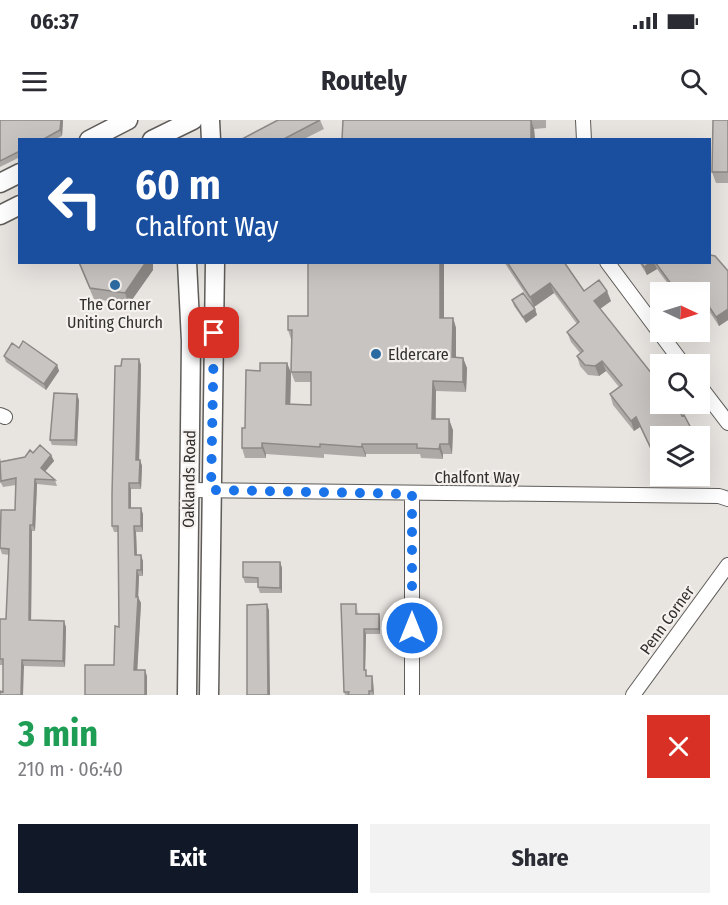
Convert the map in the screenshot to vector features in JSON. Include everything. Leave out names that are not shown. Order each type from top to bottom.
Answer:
[{"type":"main road","points":[[92,138],[128,120]]},
{"type":"main road","points":[[210,120],[211,138]]},
{"type":"main road","points":[[157,138],[185,126]]},
{"type":"main road","points":[[0,183],[18,174]]},
{"type":"main road","points":[[0,215],[18,206]]},
{"type":"main road","name":"Oaklands Road","points":[[187,264],[191,341],[187,695]]},
{"type":"main road","name":"Oaklands Road","points":[[208,695],[215,264]]},
{"type":"street","points":[[584,120],[584,138]]},
{"type":"street","points":[[608,264],[676,354]]},
{"type":"street","points":[[710,399],[728,423]]},
{"type":"street","name":"Chalfont Way","points":[[189,490],[719,496],[728,499]]},
{"type":"street","points":[[412,494],[412,695]]},
{"type":"street","name":"Penn Corner","points":[[633,695],[728,565]]},
{"type":"building","points":[[0,120],[61,120],[60,130],[46,138],[18,138],[18,152],[0,161]]},
{"type":"building","points":[[278,120],[320,120],[286,138],[244,138]]},
{"type":"building","points":[[343,120],[531,120],[531,138],[342,138]]},
{"type":"building","points":[[713,120],[728,120],[728,172],[712,172]]},
{"type":"building","points":[[711,255],[715,256],[728,271],[728,309],[716,317],[710,308],[710,282],[670,282],[656,264],[711,264]]},
{"type":"building","points":[[80,264],[145,264],[125,293],[90,288]]},
{"type":"building","name":"Eldercare","points":[[308,264],[440,264],[440,318],[453,318],[452,357],[463,358],[463,382],[433,381],[432,419],[449,419],[449,444],[440,444],[439,449],[417,448],[417,444],[362,444],[362,447],[320,444],[320,447],[262,443],[262,448],[242,448],[242,428],[245,428],[246,370],[260,371],[260,363],[287,363],[286,404],[311,405],[311,372],[291,372],[292,330],[288,330],[288,316],[308,316]]},
{"type":"building","points":[[508,264],[565,264],[584,291],[599,280],[607,291],[594,301],[650,371],[650,414],[681,414],[690,426],[650,426],[650,446],[636,417],[631,421],[610,394],[622,385],[602,361],[595,366],[585,365],[577,356],[583,351],[567,332],[579,322],[550,283],[530,297]]},
{"type":"building","points":[[523,293],[535,309],[523,317],[512,300]]},
{"type":"building","points":[[23,341],[57,365],[44,384],[4,356],[12,343],[19,348]]},
{"type":"building","points":[[122,359],[139,359],[136,460],[140,460],[139,483],[129,483],[129,508],[141,508],[141,526],[134,526],[135,555],[141,555],[141,570],[137,570],[136,597],[138,597],[134,670],[145,670],[145,695],[85,695],[85,665],[114,665],[115,626],[119,627],[118,526],[112,526],[112,494],[115,366],[121,366]]},
{"type":"building","points":[[54,393],[77,394],[75,440],[50,440]]},
{"type":"building","points":[[40,445],[51,455],[41,468],[55,480],[35,479],[33,525],[30,525],[29,620],[64,621],[63,661],[22,660],[21,695],[0,695],[0,691],[3,692],[3,659],[0,659],[0,619],[6,619],[9,549],[0,548],[1,510],[15,510],[16,478],[1,481],[0,462],[25,457],[30,450],[33,453]]},
{"type":"building","points":[[243,562],[280,562],[280,588],[258,587],[258,578],[243,577]]},
{"type":"building","points":[[267,604],[268,695],[247,695],[247,605]]},
{"type":"building","points":[[341,604],[356,604],[356,614],[379,614],[379,629],[364,629],[364,670],[366,670],[366,676],[372,676],[372,691],[369,691],[369,695],[348,695],[349,692],[344,692]]},
{"type":"place","name":"The Corner Uniting Church","points":[[115,285]]},
{"type":"place","name":"Eldercare","points":[[376,354]]},
{"type":"route","points":[[214,333],[211,490],[412,494],[412,628]]}]
